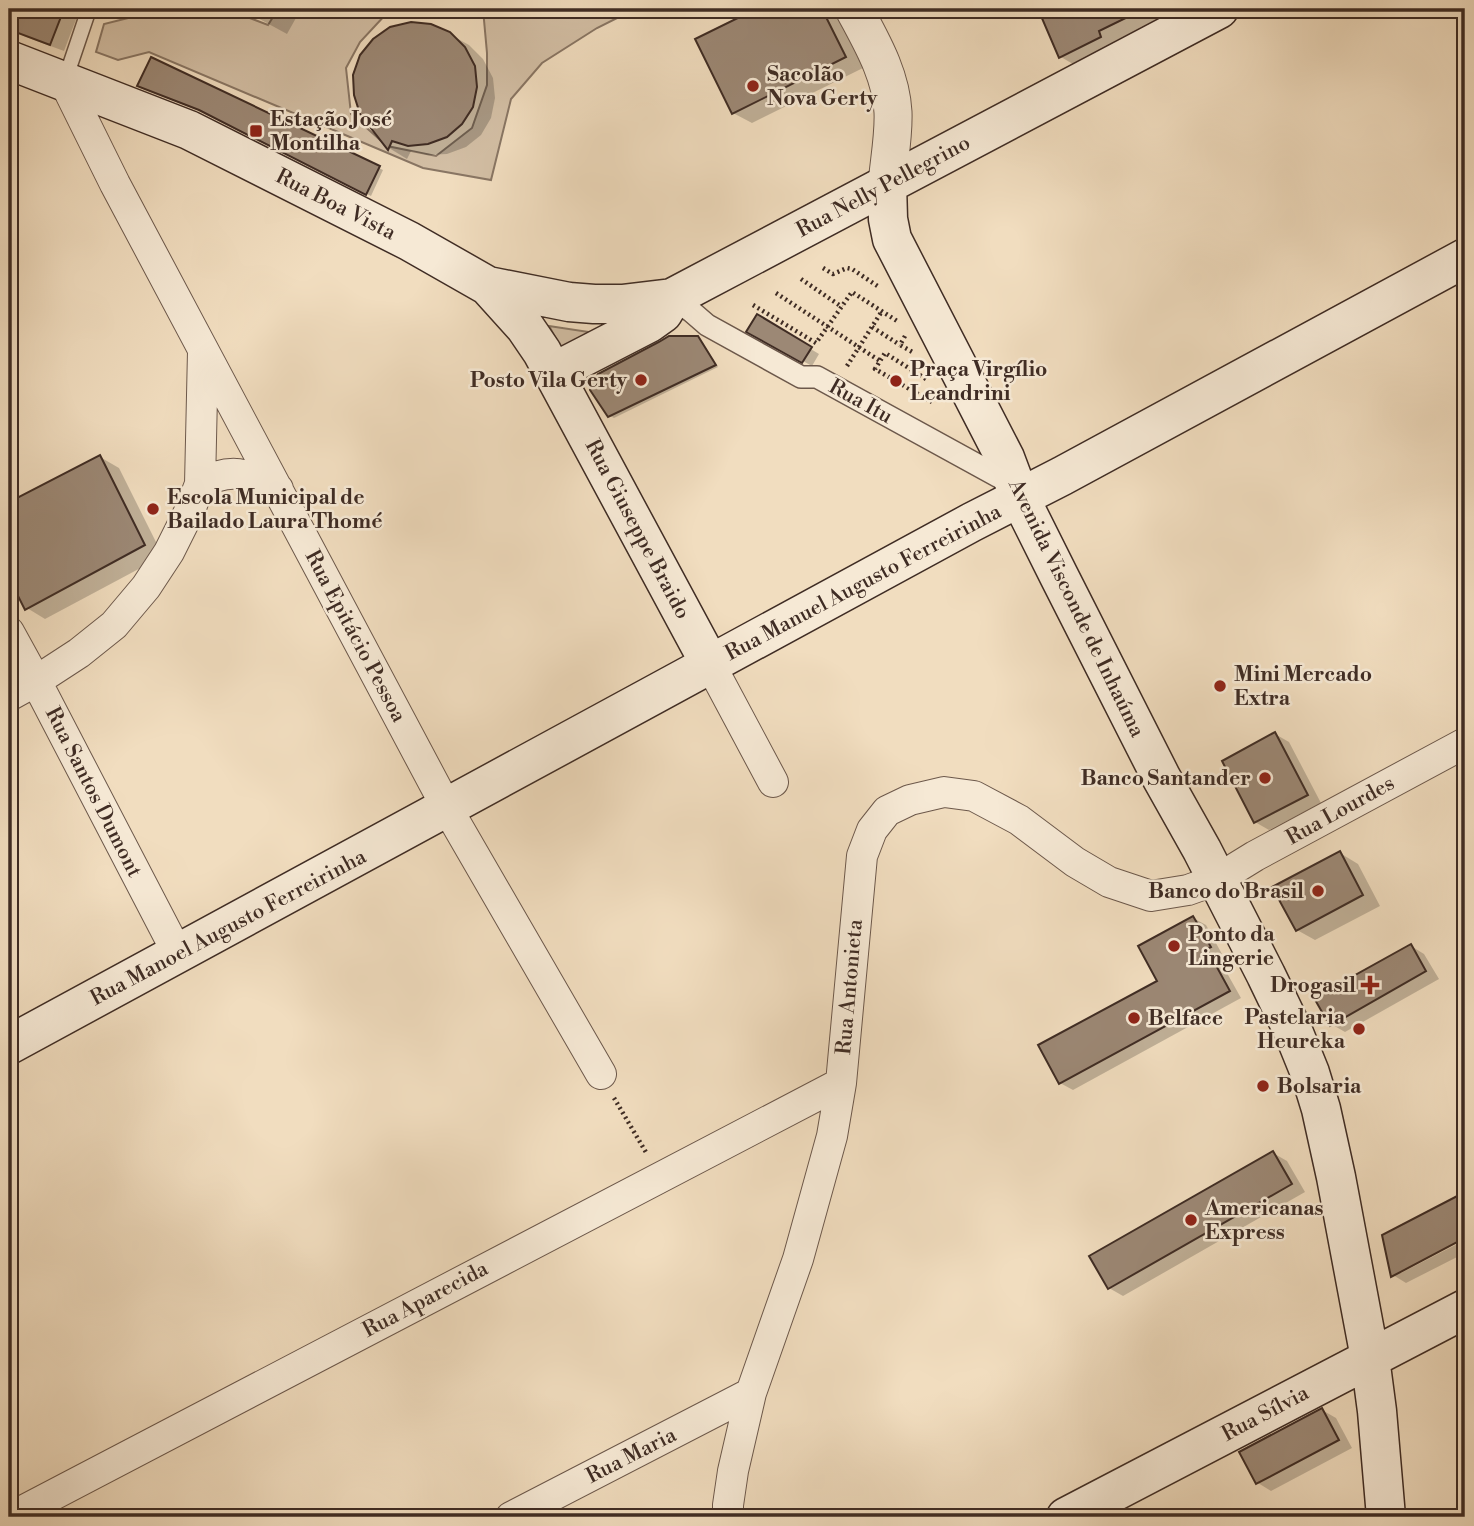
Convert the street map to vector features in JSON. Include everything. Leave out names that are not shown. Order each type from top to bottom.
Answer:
[{"type":"main road","name":"Rua Nelly Pellegrino","points":[[554,372],[649,323],[663,313],[672,298],[1219,9]]},
{"type":"main road","name":"Rua Boa Vista","points":[[9,60],[189,130],[409,241],[488,286],[569,302],[594,304],[622,304],[672,298]]},
{"type":"main road","name":"Avenida Visconde de Inhaúma","points":[[887,184],[888,219],[892,239],[1005,458],[1017,492],[1161,777],[1266,975],[1310,1073],[1336,1177],[1370,1358],[1386,1517]]},
{"type":"main road","name":"Rua Manuel Augusto Ferreirinha","points":[[447,808],[972,522],[1017,492],[1465,258]]},
{"type":"main road","name":"Rua Giuseppe Braido","points":[[488,286],[525,327],[554,372],[710,664]]},
{"type":"main road","name":"Rua Manoel Augusto Ferreirinha","points":[[9,1045],[447,808]]},
{"type":"main road","name":"Rua Sílvia","points":[[1066,1517],[1465,1309]]},
{"type":"street","points":[[854,9],[879,58],[889,87],[893,113],[887,184]]},
{"type":"street","name":"Rua Epitácio Pessoa","points":[[64,81],[202,351],[447,808],[601,1074]]},
{"type":"street","name":"Rua Itu","points":[[672,298],[719,332],[801,377],[817,377],[1017,492]]},
{"type":"street","points":[[9,696],[79,653],[114,625],[146,587],[169,552],[200,484],[202,351]]},
{"type":"street","points":[[200,484],[228,473],[256,479],[278,489]]},
{"type":"street","name":"Rua Santos Dumont","points":[[9,632],[178,954]]},
{"type":"street","name":"Rua Giuseppe Braido","points":[[710,664],[773,782]]},
{"type":"street","name":"Rua Lourdes","points":[[1216,880],[1465,743]]},
{"type":"street","name":"Rua Antonieta","points":[[728,1517],[733,1471],[751,1393],[798,1259],[832,1136],[841,1083],[862,856],[872,830],[887,811],[910,800],[944,792],[974,796],[1018,820],[1109,882],[1152,896],[1188,890],[1216,880]]},
{"type":"street","name":"Rua Aparecida","points":[[10,1517],[841,1083]]},
{"type":"street","name":"Rua Maria","points":[[511,1517],[751,1393]]},
{"type":"lane","points":[[64,81],[89,9]]},
{"type":"path","points":[[823,268],[832,274],[847,268],[859,273]]},
{"type":"path","points":[[801,279],[842,307]]},
{"type":"path","points":[[753,305],[816,343],[852,292],[900,323]]},
{"type":"path","points":[[776,293],[880,361]]},
{"type":"path","points":[[859,347],[882,311]]},
{"type":"path","points":[[872,327],[923,360]]},
{"type":"path","points":[[900,345],[909,329]]},
{"type":"path","points":[[928,381],[885,353],[875,369],[932,402]]},
{"type":"path","points":[[601,1074],[652,1163]]},
{"type":"shaded area","points":[[149,9],[226,9],[268,25],[278,9],[387,9],[387,13],[360,42],[346,68],[351,114],[387,146],[436,156],[472,128],[487,85],[483,9],[635,9],[597,28],[542,63],[511,99],[491,180],[423,168],[149,52],[118,60],[96,52],[104,24],[140,15]]},
{"type":"shaded area","points":[[549,326],[602,334],[565,355]]},
{"type":"building","points":[[17,9],[64,9],[50,45],[10,30]]},
{"type":"building","name":"Sacolão Nova Gerty","points":[[756,9],[822,9],[846,57],[732,114],[695,39]]},
{"type":"building","points":[[1038,9],[1144,9],[1099,31],[1101,37],[1059,58]]},
{"type":"building","points":[[411,22],[431,24],[450,32],[465,47],[475,66],[477,87],[473,107],[462,124],[447,137],[428,144],[408,146],[392,141],[388,150],[360,114],[354,95],[353,75],[360,55],[373,39],[390,27]]},
{"type":"building","name":"Estação José Montilha","points":[[151,57],[380,166],[366,195],[199,110],[137,86]]},
{"type":"building","points":[[757,314],[812,347],[802,363],[746,332]]},
{"type":"building","name":"Posto Vila Gerty","points":[[669,336],[698,336],[716,365],[608,417],[590,390],[598,374]]},
{"type":"building","points":[[100,455],[145,545],[25,610],[9,578],[9,502]]},
{"type":"building","name":"Banco Santander","points":[[1275,732],[1308,795],[1254,823],[1222,761]]},
{"type":"building","name":"Banco do Brasil","points":[[1340,851],[1363,895],[1296,931],[1272,887]]},
{"type":"building","name":"Belface","points":[[1193,916],[1211,947],[1207,949],[1230,991],[1059,1084],[1038,1045],[1157,981],[1138,946]]},
{"type":"building","name":"Drogasil","points":[[1411,944],[1426,971],[1330,1026],[1314,998]]},
{"type":"building","name":"Americanas Express","points":[[1273,1151],[1292,1184],[1108,1289],[1089,1256]]},
{"type":"building","points":[[1465,1192],[1465,1238],[1391,1277],[1382,1235]]},
{"type":"building","points":[[1322,1408],[1339,1440],[1256,1484],[1239,1452]]},
{"type":"place","name":"Sacolão Nova Gerty","points":[[753,86]]},
{"type":"place","name":"Estação José Montilha","points":[[256,131]]},
{"type":"place","name":"Posto Vila Gerty","points":[[641,380]]},
{"type":"place","name":"Praça Virgílio Leandrini","points":[[896,381]]},
{"type":"place","name":"Escola Municipal de Bailado Laura Thomé","points":[[153,509]]},
{"type":"place","name":"Mini Mercado Extra","points":[[1220,686]]},
{"type":"place","name":"Banco Santander","points":[[1265,778]]},
{"type":"place","name":"Banco do Brasil","points":[[1318,891]]},
{"type":"place","name":"Ponto da Lingerie","points":[[1174,946]]},
{"type":"place","name":"Drogasil","points":[[1370,985]]},
{"type":"place","name":"Belface","points":[[1134,1018]]},
{"type":"place","name":"Pastelaria Heureka","points":[[1359,1029]]},
{"type":"place","name":"Bolsaria","points":[[1263,1086]]},
{"type":"place","name":"Americanas Express","points":[[1191,1220]]}]
